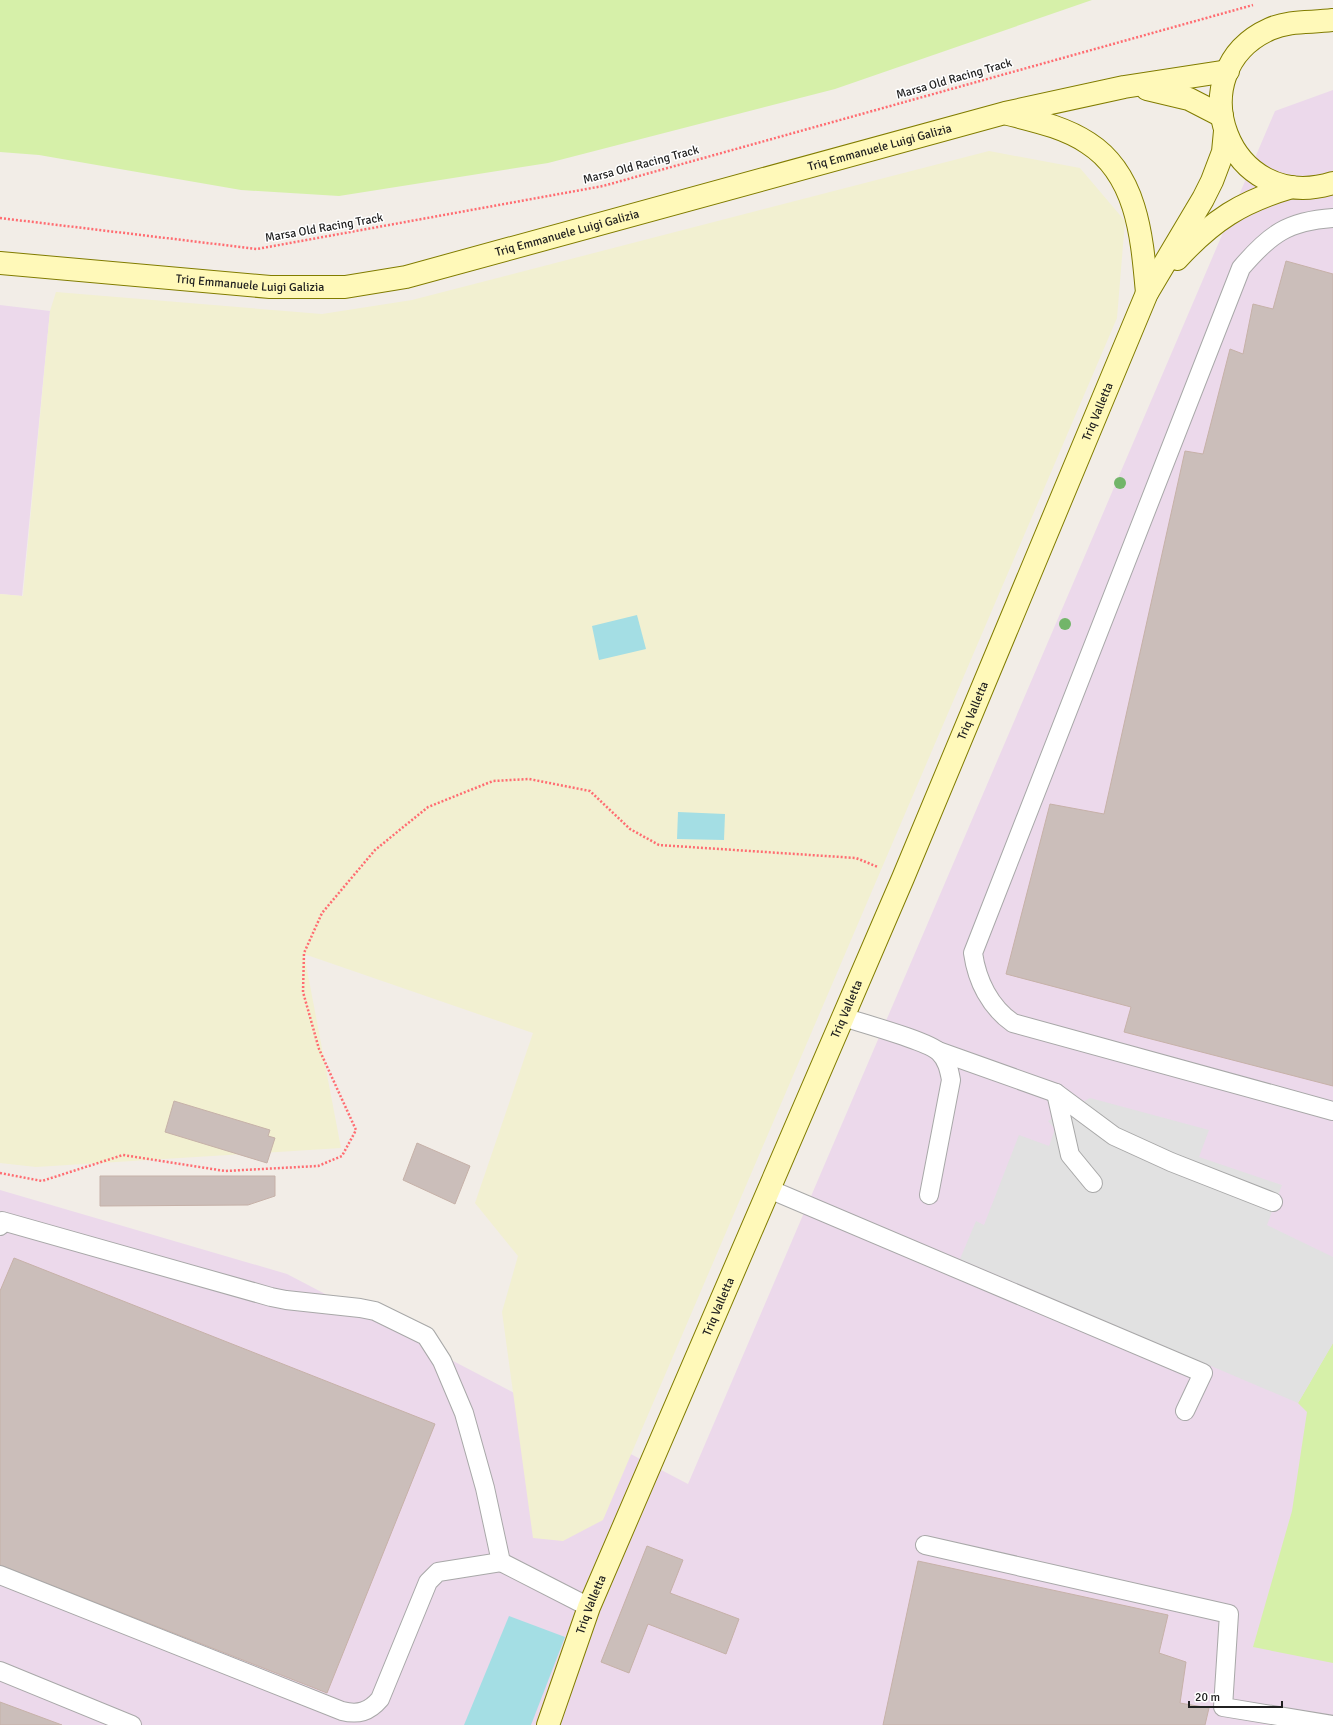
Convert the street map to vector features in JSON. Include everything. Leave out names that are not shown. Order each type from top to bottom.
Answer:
[{"type":"street","points":[[1228,71],[1235,58],[1257,36],[1271,29],[1285,24],[1327,23]]},
{"type":"street","name":"Triq Emmanuele Luigi Galizia","points":[[0,263],[270,287],[345,287],[377,283],[406,277],[1005,113],[1124,87],[1228,71]]},
{"type":"street","name":"Triq Valletta","points":[[548,1725],[589,1608],[903,878],[1147,293],[1204,199],[1212,181],[1223,152],[1221,101],[1228,71]]},
{"type":"street","name":"Triq Emmanuele Luigi Galizia","points":[[1124,87],[1143,88],[1184,97],[1204,105],[1223,124]]},
{"type":"street","points":[[1005,113],[1053,127],[1083,140],[1102,153],[1115,167],[1129,191],[1134,207],[1143,247],[1147,293]]},
{"type":"street","points":[[1223,124],[1240,158],[1250,169],[1263,178],[1292,188],[1308,188],[1333,183]]},
{"type":"street","name":"Triq Valletta","points":[[1147,293],[1189,246],[1214,224],[1247,202],[1292,188]]},
{"type":"lane","points":[[1333,218],[1317,219],[1289,226],[1269,238],[1241,268],[973,954],[975,972],[983,990],[1004,1017],[1013,1023],[1333,1111]]},
{"type":"lane","points":[[843,1018],[911,1039],[1056,1093],[1114,1136],[1171,1162],[1273,1202]]},
{"type":"lane","points":[[929,1195],[951,1080],[947,1061],[938,1050]]},
{"type":"lane","points":[[1056,1093],[1070,1155],[1093,1183]]},
{"type":"lane","points":[[769,1189],[1203,1373],[1185,1411]]},
{"type":"lane","points":[[0,1226],[2,1221],[286,1300],[375,1311],[426,1336],[442,1361],[464,1413],[485,1488],[501,1562]]},
{"type":"lane","points":[[924,1545],[1229,1614],[1223,1707],[1333,1724]]},
{"type":"lane","points":[[0,1575],[342,1711],[353,1714],[365,1712],[374,1707],[380,1699],[428,1582],[438,1572],[501,1562],[589,1608]]},
{"type":"lane","points":[[0,1672],[132,1725]]},
{"type":"path","name":"Marsa Old Racing Track","points":[[0,218],[256,249],[603,186],[1258,4]]},
{"type":"path","points":[[0,1173],[42,1181],[123,1155],[225,1171],[318,1166],[342,1156],[356,1130],[319,1049],[303,992],[304,954],[322,913],[375,850],[428,807],[493,781],[529,778],[590,791],[630,829],[659,845],[856,858],[903,878]]},
{"type":"shaded area","points":[[1333,90],[1333,1725],[0,1725],[0,1190],[287,1274],[688,1484],[1275,111]]},
{"type":"shaded area","points":[[989,151],[1080,168],[1125,221],[1117,318],[603,1520],[563,1541],[533,1538],[502,1312],[518,1256],[475,1203],[533,1033],[304,954],[341,1148],[36,1167],[0,1163],[0,594],[23,596],[50,311],[56,292],[322,314],[412,300]]},
{"type":"shaded area","points":[[0,305],[50,311],[22,596],[0,594]]},
{"type":"shaded area","points":[[1090,1098],[1209,1130],[1199,1157],[1282,1185],[1267,1225],[1333,1257],[1333,1343],[1298,1403],[960,1259],[976,1221],[984,1225],[1019,1135],[1049,1146],[1055,1129],[1048,1121]]},
{"type":"green space","points":[[0,0],[1092,0],[835,89],[548,163],[339,196],[241,190],[39,155],[0,152]]},
{"type":"green space","points":[[1333,1343],[1333,1663],[1253,1647],[1292,1511],[1307,1412],[1298,1403]]},
{"type":"water","points":[[637,615],[646,649],[599,660],[592,626]]},
{"type":"water","points":[[678,812],[725,814],[724,840],[677,839]]},
{"type":"water","points":[[509,1616],[565,1637],[531,1725],[464,1725]]},
{"type":"building","points":[[1286,261],[1333,274],[1333,1086],[1124,1032],[1131,1007],[1006,974],[1050,804],[1104,814],[1185,451],[1203,454],[1230,349],[1243,354],[1253,304],[1273,309]]},
{"type":"building","points":[[174,1101],[270,1130],[268,1136],[275,1138],[267,1163],[165,1132]]},
{"type":"building","points":[[417,1143],[470,1166],[455,1204],[403,1180]]},
{"type":"building","points":[[100,1176],[275,1176],[275,1196],[248,1205],[100,1206]]},
{"type":"building","points":[[14,1258],[435,1424],[327,1693],[0,1565],[0,1291]]},
{"type":"building","points":[[647,1546],[683,1560],[670,1593],[739,1619],[726,1654],[648,1624],[629,1673],[601,1662]]},
{"type":"building","points":[[918,1561],[1168,1615],[1159,1653],[1186,1662],[1180,1703],[1209,1708],[1205,1725],[883,1725]]},
{"type":"building","points":[[0,1702],[62,1725],[0,1725]]}]
